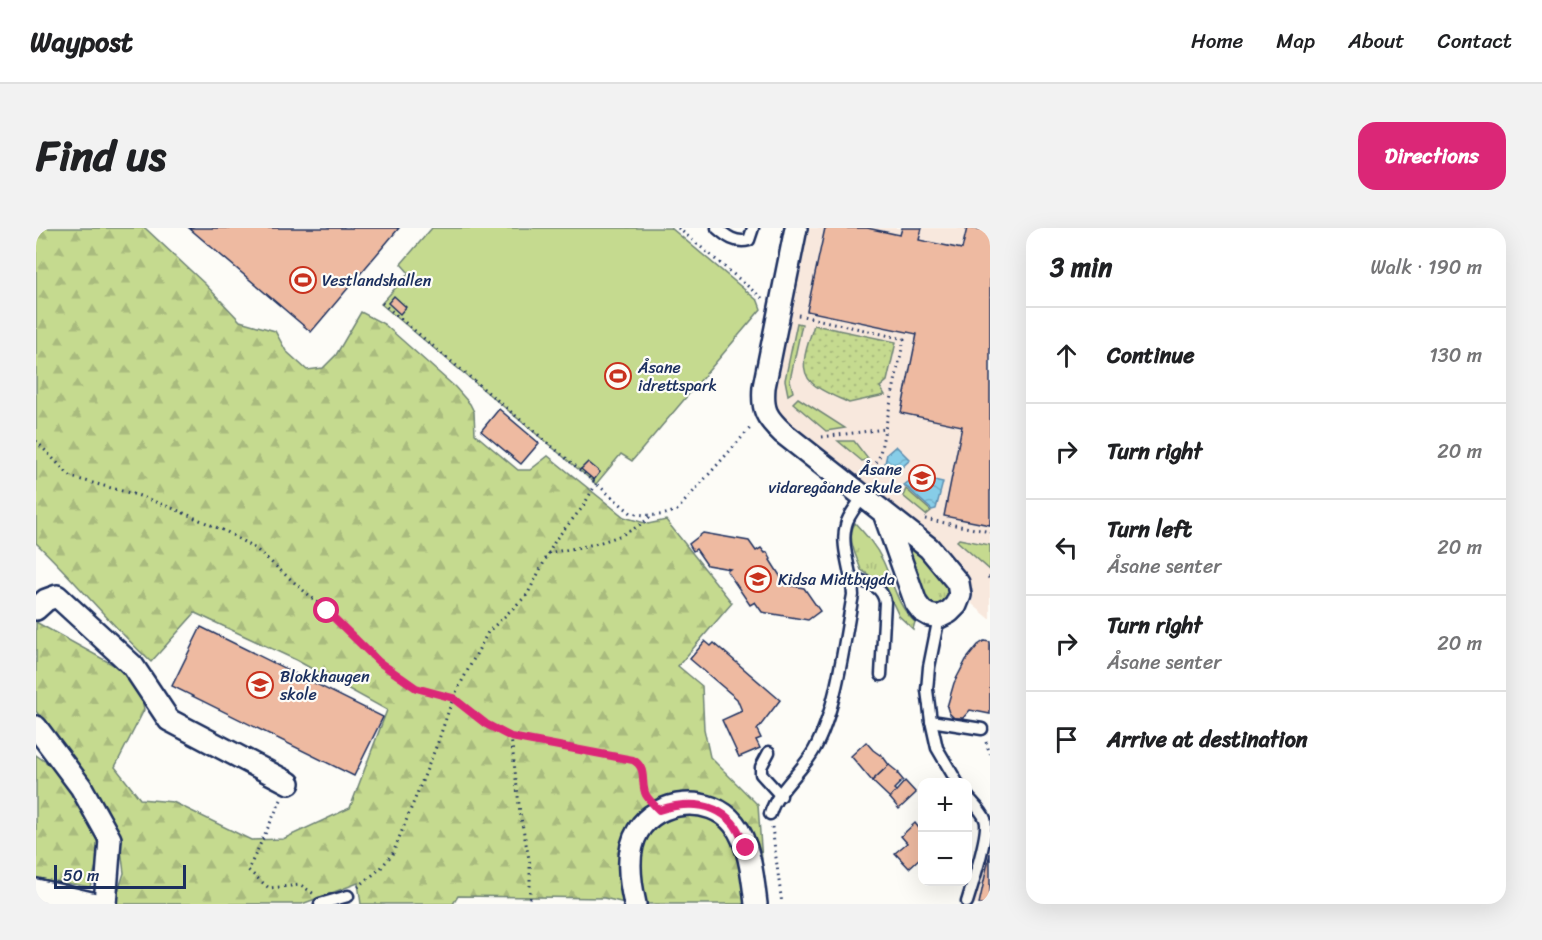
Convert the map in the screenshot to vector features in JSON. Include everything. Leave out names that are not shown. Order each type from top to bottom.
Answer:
[{"type":"street","points":[[796,228],[767,371],[764,407],[770,420],[783,433],[865,486],[884,513],[916,603],[922,611],[929,615],[939,616],[949,612],[956,605],[960,595],[958,583],[929,548],[884,513]]},
{"type":"street","points":[[36,609],[46,600],[57,596],[133,666],[169,720],[290,783]]},
{"type":"street","points":[[36,727],[81,787],[110,839],[105,904]]},
{"type":"street","points":[[635,904],[630,863],[633,843],[638,831],[659,810],[686,803],[719,811],[734,825],[746,848],[756,904]]},
{"type":"street","points":[[36,890],[95,904]]},
{"type":"lane","points":[[717,228],[732,239],[741,242],[749,240],[753,228]]},
{"type":"lane","points":[[770,814],[774,803],[814,751],[829,716],[853,595],[853,578],[844,545],[844,534],[848,519],[865,486]]},
{"type":"lane","points":[[853,578],[874,585],[883,593],[885,602],[881,675]]},
{"type":"lane","points":[[939,616],[927,690],[937,748],[954,778]]},
{"type":"lane","points":[[931,721],[982,729]]},
{"type":"lane","points":[[769,752],[761,767],[762,774],[768,784],[781,796]]},
{"type":"lane","points":[[967,902],[986,836],[987,824],[985,817],[972,801]]},
{"type":"lane","points":[[323,903],[348,896]]},
{"type":"path","points":[[678,228],[767,302]]},
{"type":"path","points":[[382,303],[631,513],[651,516],[666,515],[677,510],[756,423]]},
{"type":"path","points":[[794,314],[904,339],[879,458],[865,486]]},
{"type":"path","points":[[822,437],[885,429]]},
{"type":"path","points":[[36,441],[70,477],[137,495],[177,510],[227,532],[256,549],[327,611],[379,662],[416,688],[453,698],[486,724],[511,737],[633,760],[640,764],[646,794],[659,810]]},
{"type":"path","points":[[348,896],[381,868],[393,853],[438,742],[453,698],[488,632],[527,595],[556,539],[582,508],[596,484]]},
{"type":"path","points":[[548,554],[599,544],[644,523],[651,516]]},
{"type":"path","points":[[917,518],[990,532]]},
{"type":"path","points":[[511,737],[520,813],[530,864],[530,900]]},
{"type":"path","points":[[290,783],[248,870],[269,888],[301,885],[323,903]]},
{"type":"path","points":[[770,814],[782,904]]},
{"type":"shaded area","name":"Åsane vidaregåande skule","points":[[806,228],[990,228],[990,619],[972,604],[971,585],[965,573],[779,414],[774,406],[774,385]]},
{"type":"shaded area","points":[[990,829],[990,904],[972,904]]},
{"type":"green space","points":[[36,228],[145,228],[205,284],[240,321],[275,331],[286,351],[307,370],[323,368],[336,355],[361,312],[384,324],[455,387],[474,412],[475,434],[518,470],[530,470],[548,456],[624,517],[648,524],[666,520],[732,603],[678,666],[702,686],[704,729],[710,757],[758,805],[765,904],[629,904],[604,898],[458,896],[453,904],[361,904],[358,883],[302,904],[114,904],[124,873],[120,842],[36,711],[36,622],[139,679],[144,710],[115,767],[140,799],[173,802],[251,840],[283,839],[350,808],[387,710],[296,660],[195,613],[151,662],[36,543]]},
{"type":"green space","name":"Åsane idrettspark","points":[[432,228],[671,228],[758,301],[761,309],[632,461],[621,454],[596,484],[381,304],[409,273],[401,264]]},
{"type":"green space","points":[[797,323],[802,324],[790,380],[793,392],[788,395],[785,380]]},
{"type":"green space","points":[[814,325],[896,342],[887,381],[880,387],[885,395],[849,403],[815,386],[807,377],[804,363]]},
{"type":"green space","points":[[798,398],[845,428],[826,431],[793,403]]},
{"type":"green space","points":[[838,441],[854,441],[868,459],[862,461]]},
{"type":"green space","points":[[906,489],[931,511],[926,515],[903,496]]},
{"type":"green space","points":[[855,523],[880,556],[904,609],[915,622],[913,629],[899,616],[884,584],[861,570],[851,535]]},
{"type":"green space","points":[[902,533],[947,585],[948,596],[941,604],[926,603]]},
{"type":"green space","points":[[959,539],[990,545],[990,570],[957,541]]},
{"type":"green space","points":[[36,755],[58,771],[90,815],[100,852],[90,887],[36,878]]},
{"type":"water","points":[[896,446],[910,460],[893,475],[884,468],[887,454]]},
{"type":"water","points":[[916,476],[943,482],[936,509],[932,510],[904,485]]},
{"type":"building","name":"Vestlandshallen","points":[[189,228],[399,228],[311,332]]},
{"type":"building","points":[[825,228],[867,228],[900,235],[902,228],[922,228],[919,240],[962,249],[967,228],[990,230],[990,525],[944,516],[962,426],[901,413],[917,334],[807,311]]},
{"type":"building","points":[[394,296],[406,307],[400,314],[388,303]]},
{"type":"building","points":[[499,409],[539,443],[521,464],[481,431]]},
{"type":"building","points":[[588,462],[600,472],[594,480],[581,469]]},
{"type":"building","points":[[703,533],[749,541],[756,551],[761,548],[765,553],[767,552],[784,582],[781,584],[804,588],[820,611],[808,620],[762,612],[755,602],[750,605],[727,571],[730,569],[707,565],[696,549],[693,551],[689,544]]},
{"type":"building","points":[[201,627],[383,717],[354,776],[172,686]]},
{"type":"building","points":[[705,641],[711,646],[714,643],[780,700],[757,730],[761,738],[756,740],[760,748],[739,757],[722,720],[742,711],[737,699],[690,659]]},
{"type":"building","points":[[984,641],[990,642],[990,714],[970,710],[963,718],[954,718],[947,707],[954,683],[966,660]]},
{"type":"building","points":[[866,742],[873,750],[881,754],[889,765],[872,781],[851,756]]},
{"type":"building","points":[[889,765],[899,773],[903,780],[894,789],[897,792],[890,798],[872,781]]},
{"type":"building","points":[[905,781],[916,793],[899,809],[890,798]]},
{"type":"building","points":[[915,823],[918,827],[918,860],[909,868],[895,853],[907,843],[901,836]]},
{"type":"building","points":[[990,853],[990,904],[979,904]]},
{"type":"place","name":"Vestlandshallen","points":[[303,280]]},
{"type":"place","name":"Åsane idrettspark","points":[[618,376]]},
{"type":"place","name":"Åsane vidaregåande skule","points":[[922,478]]},
{"type":"place","name":"Kidsa Midtbygda","points":[[758,579]]},
{"type":"place","name":"Blokkhaugen skole","points":[[260,685]]},
{"type":"route","points":[[327,611],[379,662],[416,688],[453,698],[486,724],[511,737],[633,760],[640,764],[646,794],[659,810],[686,803],[719,811],[734,825],[746,848]]}]
